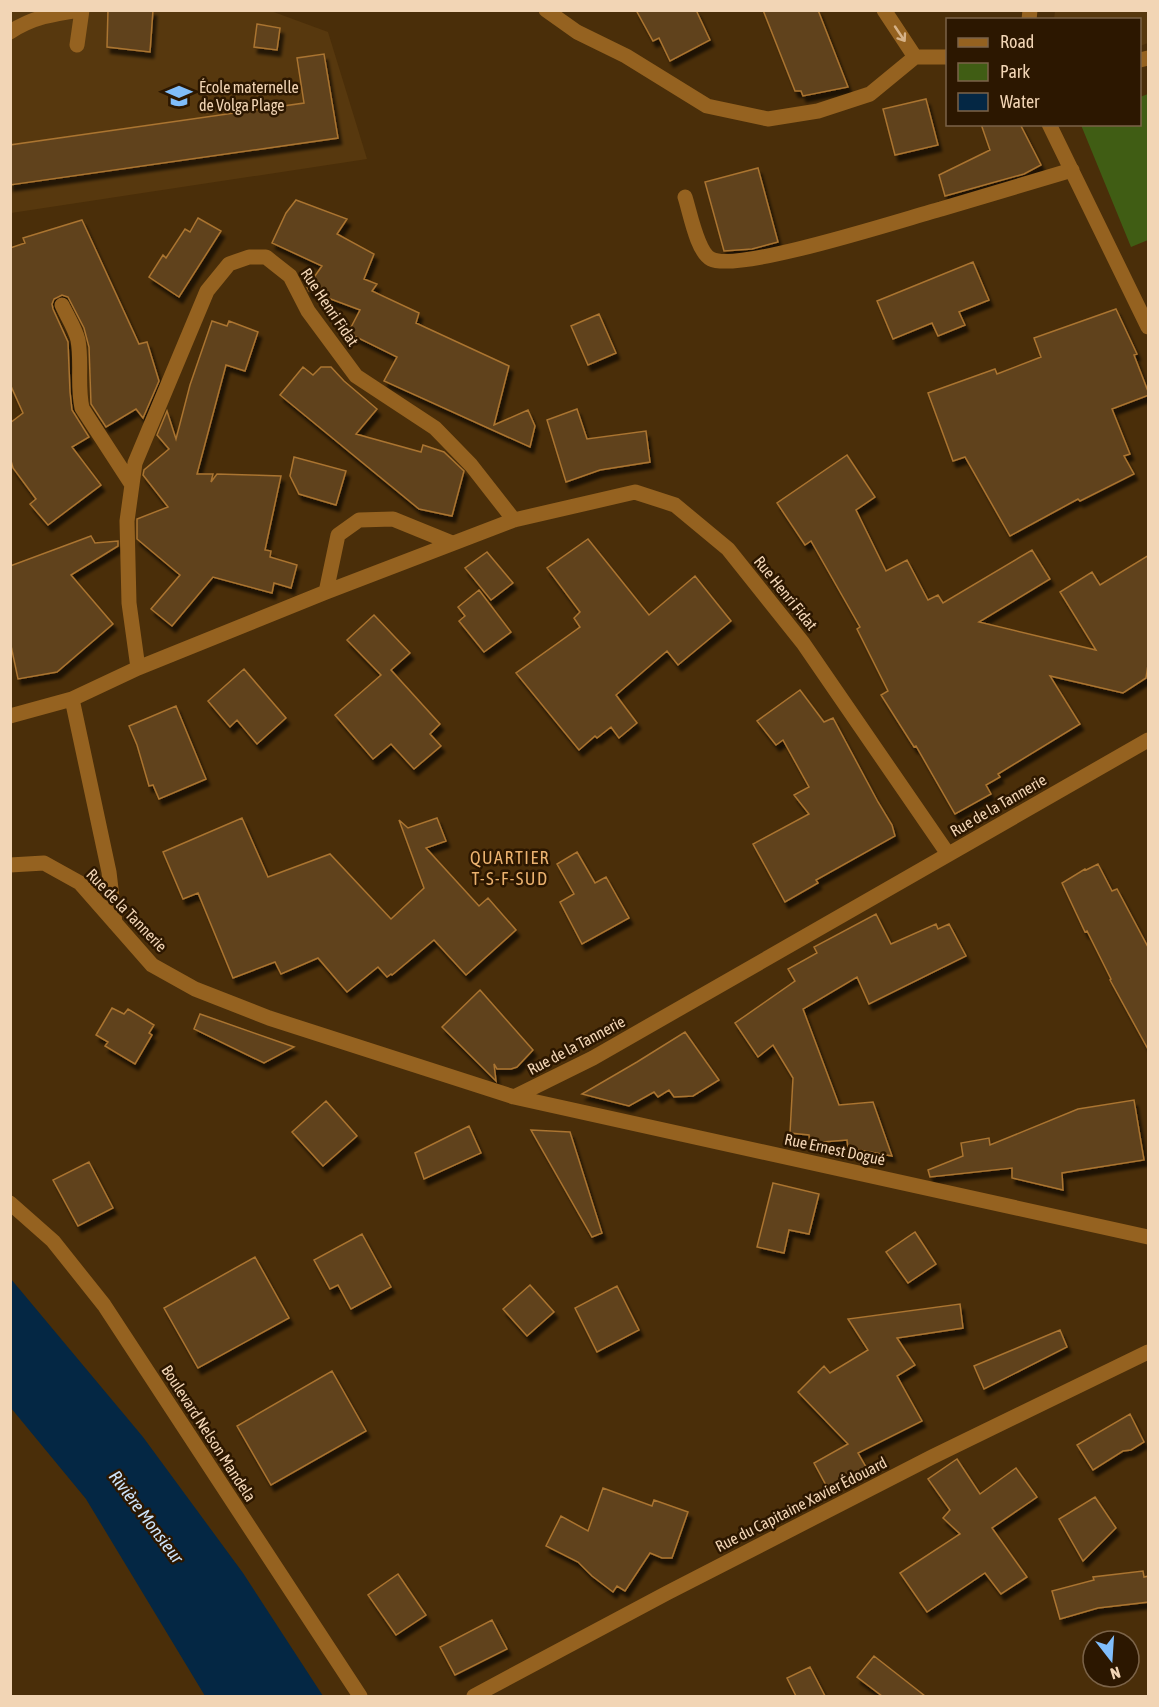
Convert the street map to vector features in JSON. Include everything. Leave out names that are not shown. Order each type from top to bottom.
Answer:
[{"type":"street","points":[[10,32],[25,22],[43,16],[81,10],[77,45]]},
{"type":"street","points":[[546,10],[577,32],[626,56],[707,106],[768,119],[818,111],[870,94],[915,57],[946,57]]},
{"type":"street","points":[[884,10],[915,57]]},
{"type":"street","points":[[1050,126],[1149,327]]},
{"type":"street","points":[[685,197],[704,254],[712,260],[724,262],[843,238],[1072,170]]},
{"type":"street","name":"Rue Henri Fidat","points":[[138,668],[129,603],[127,521],[135,463],[207,291],[229,264],[249,257],[266,257],[290,276],[308,310],[357,376],[435,428],[471,465],[514,520]]},
{"type":"street","points":[[62,305],[77,338],[79,396],[82,408],[132,485]]},
{"type":"street","name":"Rue Henri Fidat","points":[[10,716],[72,699],[138,668],[326,592],[514,520],[635,492],[675,505],[728,549],[803,643],[948,854]]},
{"type":"street","points":[[326,592],[338,535],[359,520],[393,519],[452,543]]},
{"type":"street","points":[[72,699],[109,872],[115,923]]},
{"type":"street","name":"Rue de la Tannerie","points":[[10,865],[44,863],[80,883],[153,965],[195,989],[268,1018],[514,1097],[593,1058],[1149,740]]},
{"type":"street","name":"Rue Ernest Dogué","points":[[514,1097],[1149,1237]]},
{"type":"street","name":"Boulevard Nelson Mandela","points":[[10,1203],[53,1241],[104,1305],[360,1696]]},
{"type":"street","name":"Rue du Capitaine Xavier Édouard","points":[[474,1696],[667,1593],[911,1468],[1149,1352]]},
{"type":"shaded area","name":"École maternelle de Volga Plage","points":[[11,11],[271,11],[328,32],[367,159],[11,213]]},
{"type":"shaded area","points":[[1055,11],[1148,11],[1148,43],[1141,46],[1141,18],[1054,18]]},
{"type":"green space","points":[[1148,94],[1148,240],[1131,247],[1081,126],[1141,126],[1141,97]]},
{"type":"water","name":"Rivière Monsieur","points":[[11,1279],[143,1437],[243,1573],[323,1696],[205,1696],[86,1499],[11,1408]]},
{"type":"building","points":[[108,10],[153,10],[150,52],[107,47]]},
{"type":"building","points":[[636,10],[696,10],[710,40],[670,61],[659,38],[653,41]]},
{"type":"building","points":[[763,10],[818,10],[848,87],[803,96],[801,91],[795,91]]},
{"type":"building","points":[[257,24],[280,28],[277,50],[254,47]]},
{"type":"building","points":[[324,54],[338,138],[10,185],[10,145],[304,103],[297,58]]},
{"type":"building","points":[[926,99],[938,145],[895,155],[883,109]]},
{"type":"building","points":[[982,126],[1021,126],[1041,165],[1024,174],[945,196],[939,175],[990,150]]},
{"type":"building","points":[[758,168],[778,242],[752,249],[724,251],[705,182]]},
{"type":"building","points":[[296,200],[347,219],[337,234],[374,254],[364,279],[377,284],[372,291],[419,313],[416,323],[509,366],[494,425],[528,410],[535,426],[530,447],[384,381],[397,357],[348,333],[360,310],[309,291],[307,287],[322,266],[272,243],[286,213]]},
{"type":"building","points":[[198,218],[221,231],[179,297],[149,277],[163,255],[166,258],[185,229],[190,232]]},
{"type":"building","points":[[82,220],[139,344],[147,342],[159,381],[143,418],[136,409],[106,427],[91,404],[89,347],[84,328],[68,297],[62,295],[54,299],[53,309],[68,342],[72,410],[89,437],[72,447],[101,485],[48,525],[30,504],[36,499],[13,468],[10,457],[10,423],[23,413],[10,384],[10,248],[25,243],[23,238]]},
{"type":"building","points":[[973,262],[989,300],[959,312],[965,325],[938,336],[932,323],[893,339],[877,301]]},
{"type":"building","points":[[1116,309],[1137,354],[1134,355],[1149,394],[1112,409],[1130,454],[1124,456],[1134,474],[1080,501],[1078,499],[1010,536],[965,457],[953,461],[928,393],[995,369],[997,374],[1041,357],[1034,338]]},
{"type":"building","points":[[599,314],[616,353],[588,365],[571,326]]},
{"type":"building","points":[[212,321],[227,326],[229,321],[258,332],[245,371],[226,365],[197,474],[213,474],[211,482],[217,474],[281,476],[265,550],[271,551],[270,557],[297,565],[291,588],[274,583],[272,593],[213,577],[172,626],[151,609],[180,575],[137,539],[137,519],[168,507],[143,475],[144,470],[169,449],[157,435],[167,411],[176,439],[190,385]]},
{"type":"building","points":[[303,367],[313,375],[321,367],[331,367],[377,409],[356,434],[421,452],[423,445],[444,452],[464,471],[452,516],[419,509],[280,395]]},
{"type":"building","points":[[577,409],[587,439],[646,431],[650,462],[600,470],[566,482],[547,420]]},
{"type":"building","points":[[847,455],[875,497],[856,510],[886,571],[907,560],[928,600],[938,595],[943,603],[1032,550],[1050,579],[979,622],[1096,650],[1060,592],[1092,572],[1100,585],[1149,555],[1149,658],[1146,678],[1123,693],[1050,676],[1080,724],[998,774],[1000,777],[986,785],[991,794],[955,814],[916,746],[914,747],[881,695],[888,691],[857,629],[860,627],[811,541],[805,545],[777,503]]},
{"type":"building","points":[[294,457],[346,471],[336,505],[299,494],[290,476]]},
{"type":"building","points":[[91,536],[95,543],[118,541],[118,546],[71,575],[113,624],[57,672],[18,679],[10,641],[10,566]]},
{"type":"building","points":[[588,539],[649,615],[695,576],[731,621],[678,665],[667,651],[616,695],[637,723],[619,738],[611,727],[597,738],[595,736],[579,750],[516,673],[580,627],[574,618],[580,612],[547,568]]},
{"type":"building","points":[[487,552],[513,583],[491,600],[465,568]]},
{"type":"building","points":[[479,590],[511,632],[484,652],[459,621],[465,616],[458,607]]},
{"type":"building","points":[[374,615],[410,653],[391,670],[440,724],[430,734],[441,746],[414,769],[391,744],[373,759],[335,715],[381,675],[347,640]]},
{"type":"building","points":[[244,669],[286,718],[257,744],[237,720],[230,727],[208,701]]},
{"type":"building","points":[[800,690],[824,722],[833,718],[892,825],[895,836],[816,880],[818,883],[785,902],[753,844],[809,814],[794,795],[809,787],[783,740],[776,745],[757,721]]},
{"type":"building","points":[[176,706],[206,779],[159,799],[153,785],[149,786],[129,726]]},
{"type":"building","points":[[242,818],[268,877],[330,854],[391,919],[424,888],[399,820],[408,828],[437,818],[446,841],[426,848],[479,906],[488,898],[516,930],[466,975],[434,940],[392,975],[387,977],[378,967],[347,992],[318,958],[281,974],[275,962],[233,978],[198,893],[183,899],[163,852]]},
{"type":"building","points":[[577,852],[595,883],[606,877],[629,918],[582,944],[560,902],[574,894],[557,864]]},
{"type":"building","points":[[1098,864],[1112,891],[1117,889],[1149,949],[1149,1051],[1110,980],[1087,931],[1085,932],[1062,883]]},
{"type":"building","points":[[876,914],[891,944],[936,924],[938,929],[949,924],[966,956],[869,1004],[857,977],[803,1009],[839,1105],[873,1102],[892,1156],[848,1148],[847,1140],[810,1143],[809,1135],[790,1133],[793,1078],[773,1045],[758,1057],[735,1023],[795,981],[788,969],[817,953],[814,947]]},
{"type":"building","points":[[480,990],[533,1050],[517,1067],[497,1069],[494,1064],[496,1081],[442,1027]]},
{"type":"building","points":[[112,1008],[124,1014],[128,1009],[154,1025],[149,1033],[152,1035],[135,1064],[105,1046],[108,1042],[96,1035]]},
{"type":"building","points":[[200,1014],[294,1047],[264,1063],[194,1029]]},
{"type":"building","points":[[685,1032],[719,1080],[693,1096],[674,1097],[669,1090],[658,1097],[654,1092],[629,1106],[582,1094],[637,1062]]},
{"type":"building","points":[[1134,1100],[1144,1160],[1062,1173],[1063,1190],[1012,1178],[1012,1168],[930,1177],[928,1170],[963,1156],[961,1143],[989,1138],[990,1145],[1078,1109]]},
{"type":"building","points":[[326,1101],[357,1136],[323,1166],[292,1132]]},
{"type":"building","points":[[469,1126],[481,1153],[424,1179],[415,1153]]},
{"type":"building","points":[[531,1130],[570,1132],[602,1233],[592,1237]]},
{"type":"building","points":[[89,1162],[113,1208],[78,1226],[53,1180]]},
{"type":"building","points":[[773,1183],[819,1194],[809,1234],[789,1230],[784,1253],[757,1247]]},
{"type":"building","points":[[915,1232],[936,1264],[908,1283],[886,1252]]},
{"type":"building","points":[[362,1234],[391,1287],[351,1309],[338,1285],[330,1289],[314,1260]]},
{"type":"building","points":[[255,1257],[289,1318],[198,1368],[164,1308]]},
{"type":"building","points":[[530,1285],[554,1312],[527,1336],[503,1309]]},
{"type":"building","points":[[617,1286],[639,1330],[597,1352],[575,1308]]},
{"type":"building","points":[[960,1304],[963,1328],[897,1338],[915,1365],[897,1376],[922,1421],[858,1453],[866,1467],[827,1487],[814,1463],[848,1444],[798,1392],[824,1366],[830,1373],[868,1350],[848,1319]]},
{"type":"building","points":[[1060,1330],[1067,1347],[984,1389],[974,1366]]},
{"type":"building","points":[[332,1371],[366,1431],[271,1485],[237,1426]]},
{"type":"building","points":[[1130,1414],[1144,1442],[1131,1450],[1123,1451],[1093,1470],[1077,1445]]},
{"type":"building","points":[[957,1459],[980,1494],[1016,1468],[1037,1497],[992,1528],[1027,1577],[1001,1594],[985,1573],[927,1612],[900,1573],[960,1534],[943,1518],[950,1510],[928,1479]]},
{"type":"building","points":[[603,1488],[652,1506],[654,1500],[688,1512],[672,1558],[662,1558],[650,1553],[625,1591],[617,1586],[613,1592],[578,1562],[546,1546],[561,1516],[588,1531]]},
{"type":"building","points":[[1095,1497],[1116,1528],[1083,1561],[1059,1519]]},
{"type":"building","points":[[1143,1571],[1144,1577],[1149,1576],[1149,1602],[1098,1608],[1060,1619],[1052,1591],[1094,1580],[1093,1577]]},
{"type":"building","points":[[398,1574],[426,1615],[396,1635],[368,1595]]},
{"type":"building","points":[[492,1620],[507,1649],[455,1675],[440,1647]]},
{"type":"building","points":[[874,1656],[925,1696],[882,1696],[857,1677]]},
{"type":"building","points":[[810,1667],[825,1696],[796,1696],[787,1678]]},
{"type":"place","name":"École maternelle de Volga Plage","points":[[179,96]]},
{"type":"district","name":"QUARTIER T-S-F-SUD","points":[[510,868]]}]
